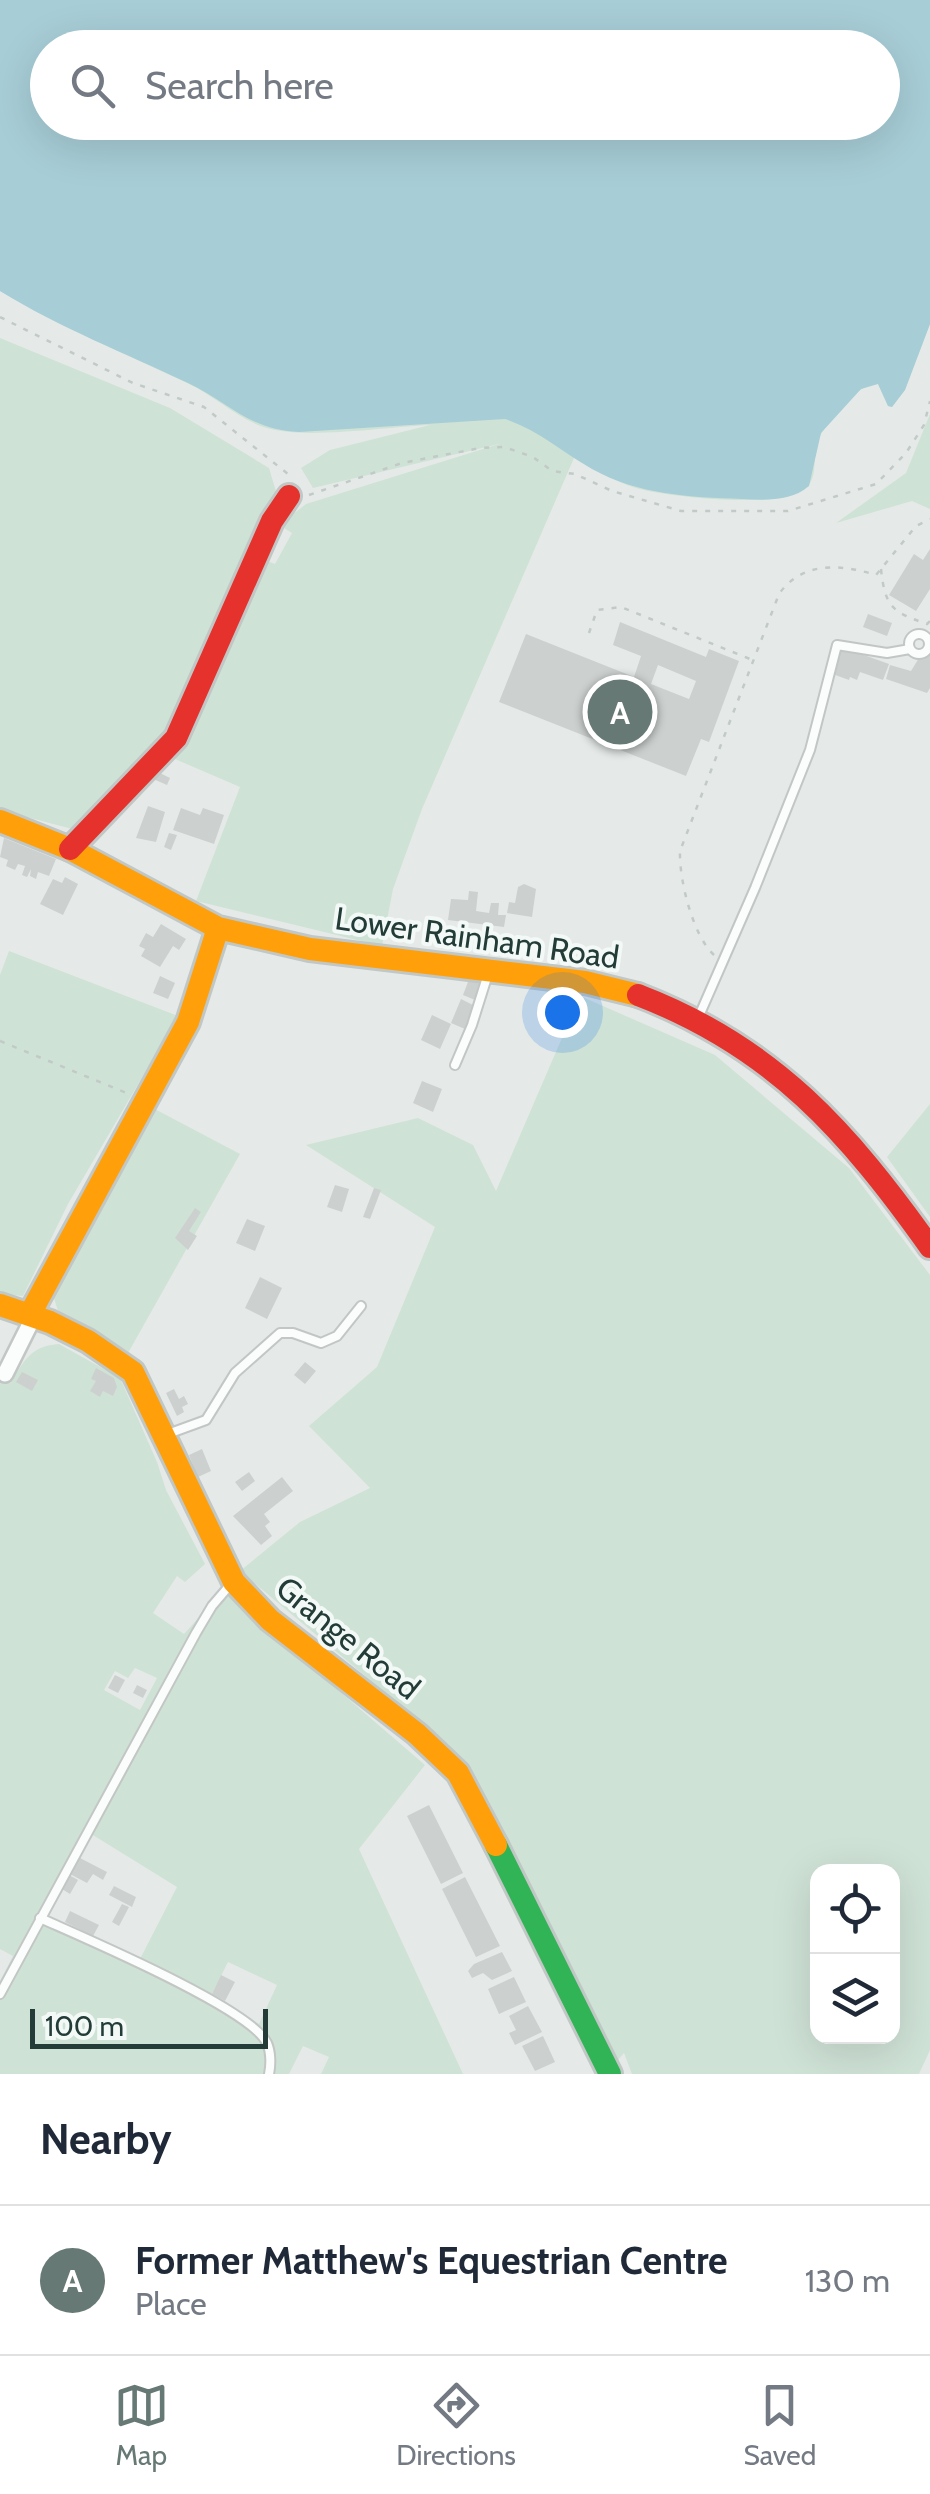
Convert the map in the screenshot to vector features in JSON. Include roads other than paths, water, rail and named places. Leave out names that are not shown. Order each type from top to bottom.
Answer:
[{"type":"street","points":[[70,848],[176,738],[288,486]]},
{"type":"street","name":"Lower Rainham Road","points":[[0,821],[70,848],[218,928],[310,948],[608,986],[661,1003],[697,1020],[774,1068],[819,1110],[882,1180],[930,1247]]},
{"type":"street","points":[[6,1374],[32,1315],[188,1022],[218,928]]},
{"type":"street","name":"Grange Road","points":[[0,1306],[32,1315],[88,1341],[127,1367],[143,1387],[234,1582],[270,1620],[416,1734],[458,1773],[610,2074]]},
{"type":"lane","points":[[697,1020],[810,750],[838,645],[887,653],[910,649]]},
{"type":"lane","points":[[455,1066],[489,970]]},
{"type":"lane","points":[[165,1435],[206,1420],[235,1372],[280,1333],[293,1332],[321,1342],[337,1336],[361,1306]]},
{"type":"lane","points":[[0,1994],[209,1610],[234,1582]]},
{"type":"lane","points":[[40,1918],[143,1964],[238,2017],[267,2042],[270,2074]]},
{"type":"water","points":[[0,0],[930,0],[930,324],[905,390],[892,407],[878,384],[861,389],[821,433],[809,486],[794,495],[751,499],[646,489],[610,478],[505,419],[282,430],[253,421],[188,383],[0,291]]},
{"type":"place","name":"Former Matthew's Equestrian Centre","points":[[620,712]]}]
